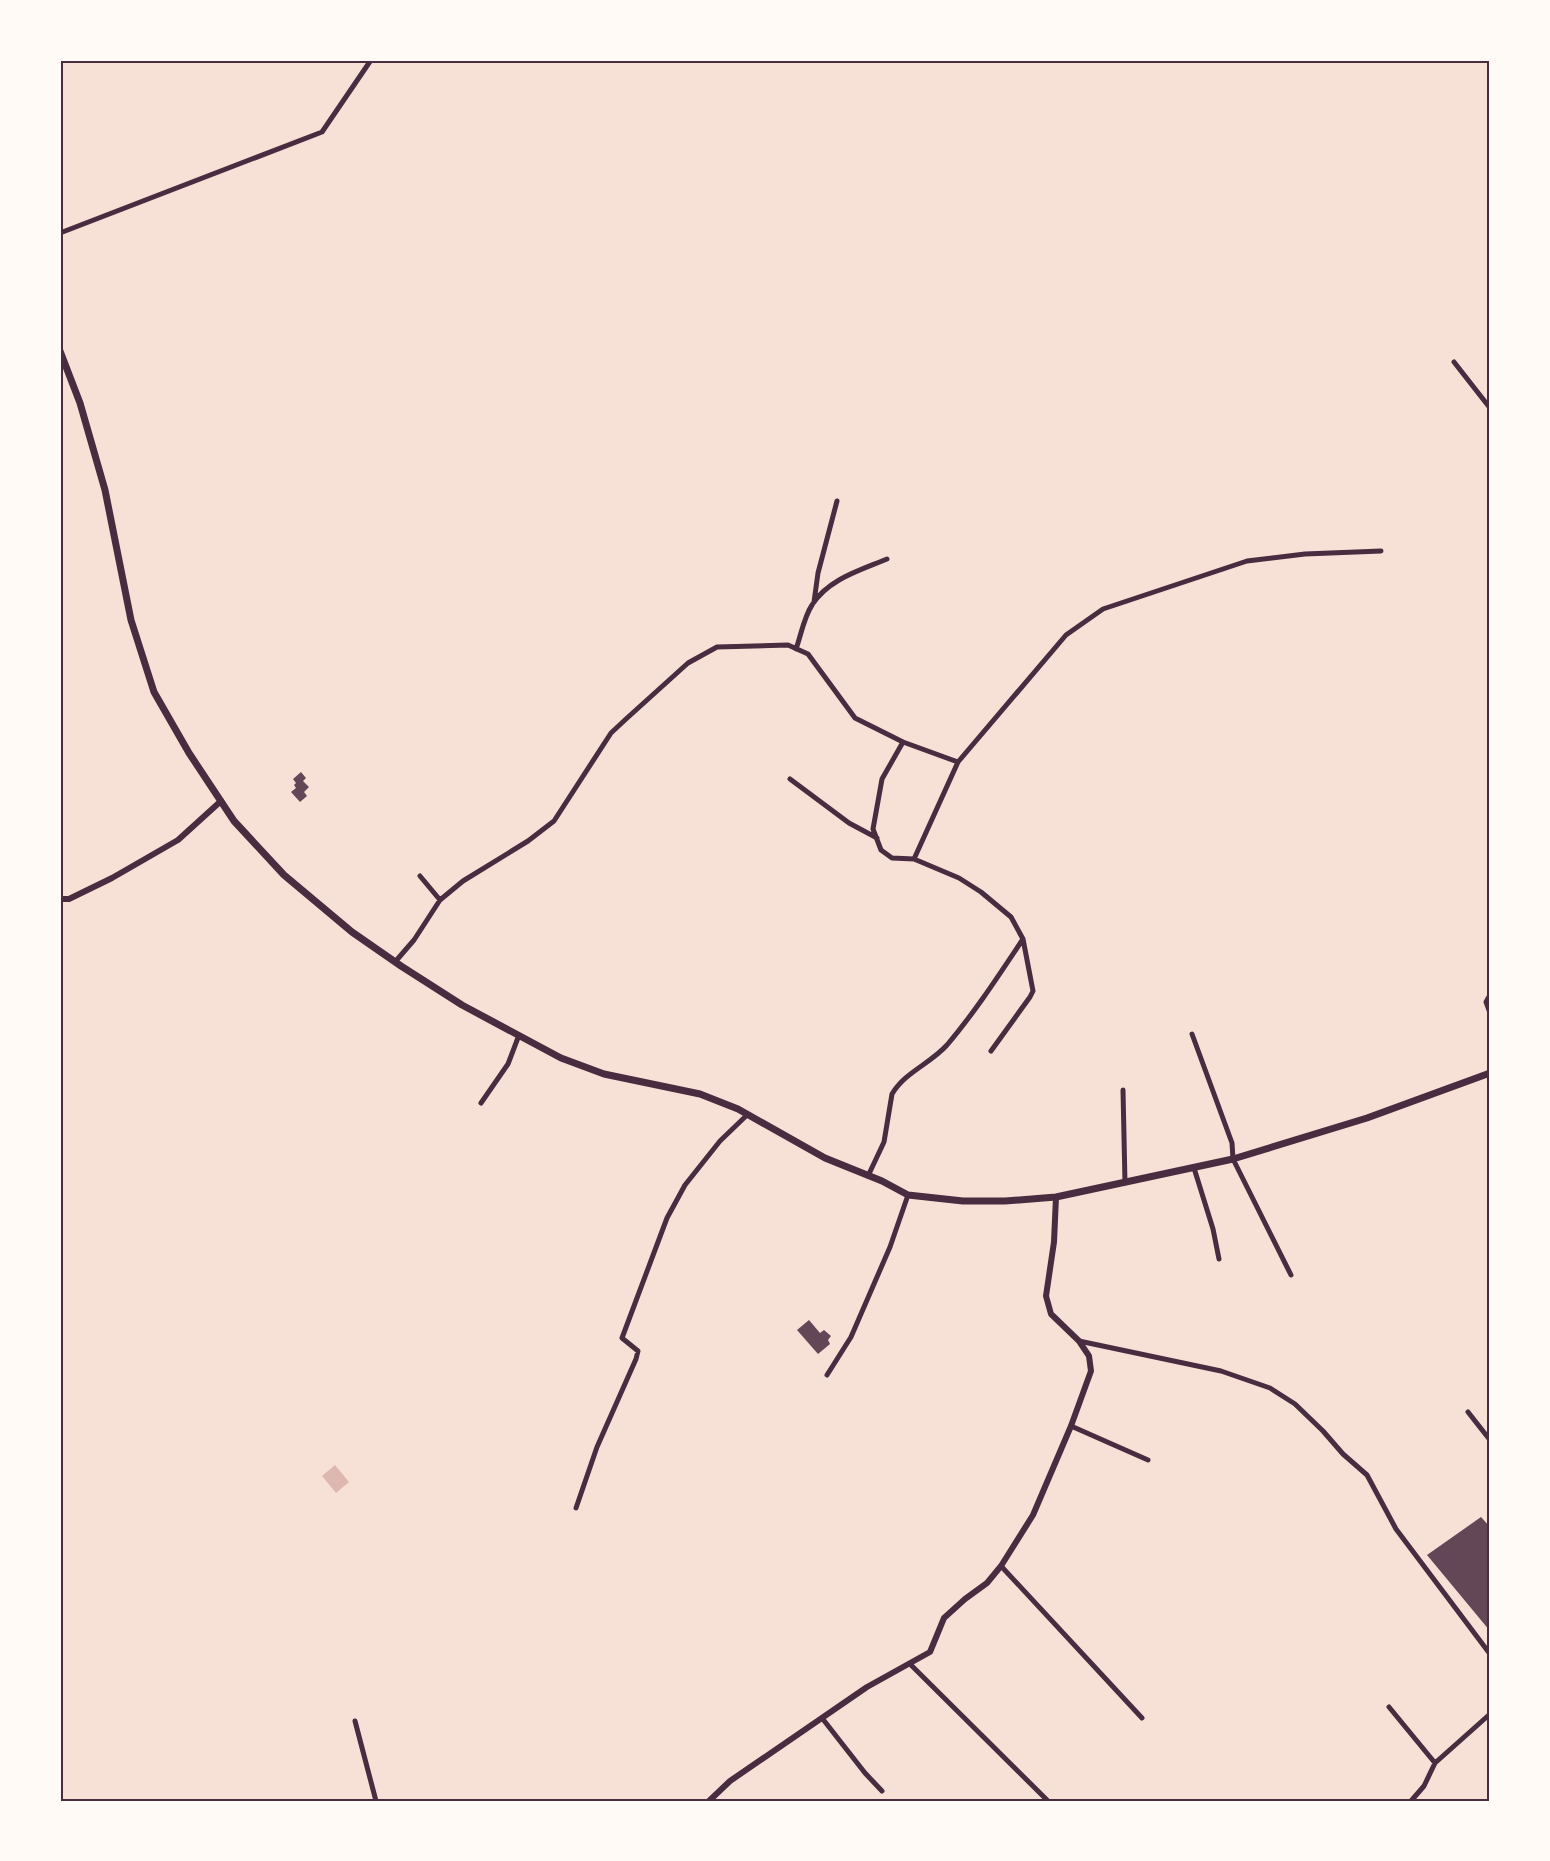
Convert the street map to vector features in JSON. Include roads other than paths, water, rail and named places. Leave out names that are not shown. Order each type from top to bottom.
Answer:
[{"type":"main road","points":[[60,351],[80,403],[100,472],[131,620],[154,692],[189,753],[234,821],[284,875],[352,932],[462,1005],[561,1058],[604,1074],[700,1094],[747,1115],[825,1158],[908,1195],[963,1201],[1005,1201],[1056,1197],[1233,1159],[1367,1118],[1490,1073]]},
{"type":"street","points":[[60,233],[322,132],[371,60]]},
{"type":"street","points":[[1454,362],[1490,408]]},
{"type":"street","points":[[796,649],[813,603],[818,573],[837,501]]},
{"type":"street","points":[[914,859],[958,762],[1066,635],[1102,609],[1247,561],[1305,554],[1381,551]]},
{"type":"street","points":[[813,603],[837,581],[887,559]]},
{"type":"street","points":[[395,962],[414,940],[440,900],[463,881],[528,841],[554,821],[611,733],[688,663],[717,647],[788,645],[808,654],[855,718],[903,742],[958,762]]},
{"type":"street","points":[[903,742],[882,779],[873,829],[881,850],[892,858],[914,859],[959,878],[981,892],[1011,917],[1023,939],[1032,991],[991,1051]]},
{"type":"street","points":[[790,779],[849,823],[877,838]]},
{"type":"street","points":[[60,899],[69,899],[112,878],[178,840],[221,801]]},
{"type":"street","points":[[420,876],[440,900]]},
{"type":"street","points":[[868,1176],[884,1142],[892,1094],[896,1087],[918,1066],[945,1047],[984,997],[1023,939]]},
{"type":"street","points":[[1490,995],[1486,1002],[1490,1013]]},
{"type":"street","points":[[1192,1034],[1232,1143],[1233,1159],[1291,1275]]},
{"type":"street","points":[[482,1104],[508,1064],[519,1035]]},
{"type":"street","points":[[1123,1090],[1125,1183]]},
{"type":"street","points":[[576,1508],[597,1446],[636,1359],[638,1351],[622,1338],[667,1218],[685,1185],[720,1141],[747,1115]]},
{"type":"street","points":[[1194,1168],[1219,1259]]},
{"type":"street","points":[[827,1375],[851,1337],[890,1247],[908,1195]]},
{"type":"street","points":[[709,1801],[730,1781],[867,1687],[930,1652],[944,1618],[987,1583],[1001,1566],[1033,1515],[1091,1371],[1089,1356],[1079,1341],[1050,1314],[1046,1296],[1054,1242],[1056,1197]]},
{"type":"street","points":[[1079,1341],[1221,1371],[1270,1388],[1295,1404],[1343,1454],[1367,1475],[1396,1529],[1490,1654]]},
{"type":"street","points":[[1468,1413],[1490,1440]]},
{"type":"street","points":[[1071,1425],[1148,1460]]},
{"type":"street","points":[[1001,1566],[1142,1718]]},
{"type":"street","points":[[910,1664],[1048,1801]]},
{"type":"street","points":[[1389,1707],[1435,1763]]},
{"type":"street","points":[[1411,1801],[1424,1786],[1435,1763],[1490,1714]]},
{"type":"street","points":[[822,1718],[882,1791]]},
{"type":"street","points":[[356,1721],[376,1801]]}]
